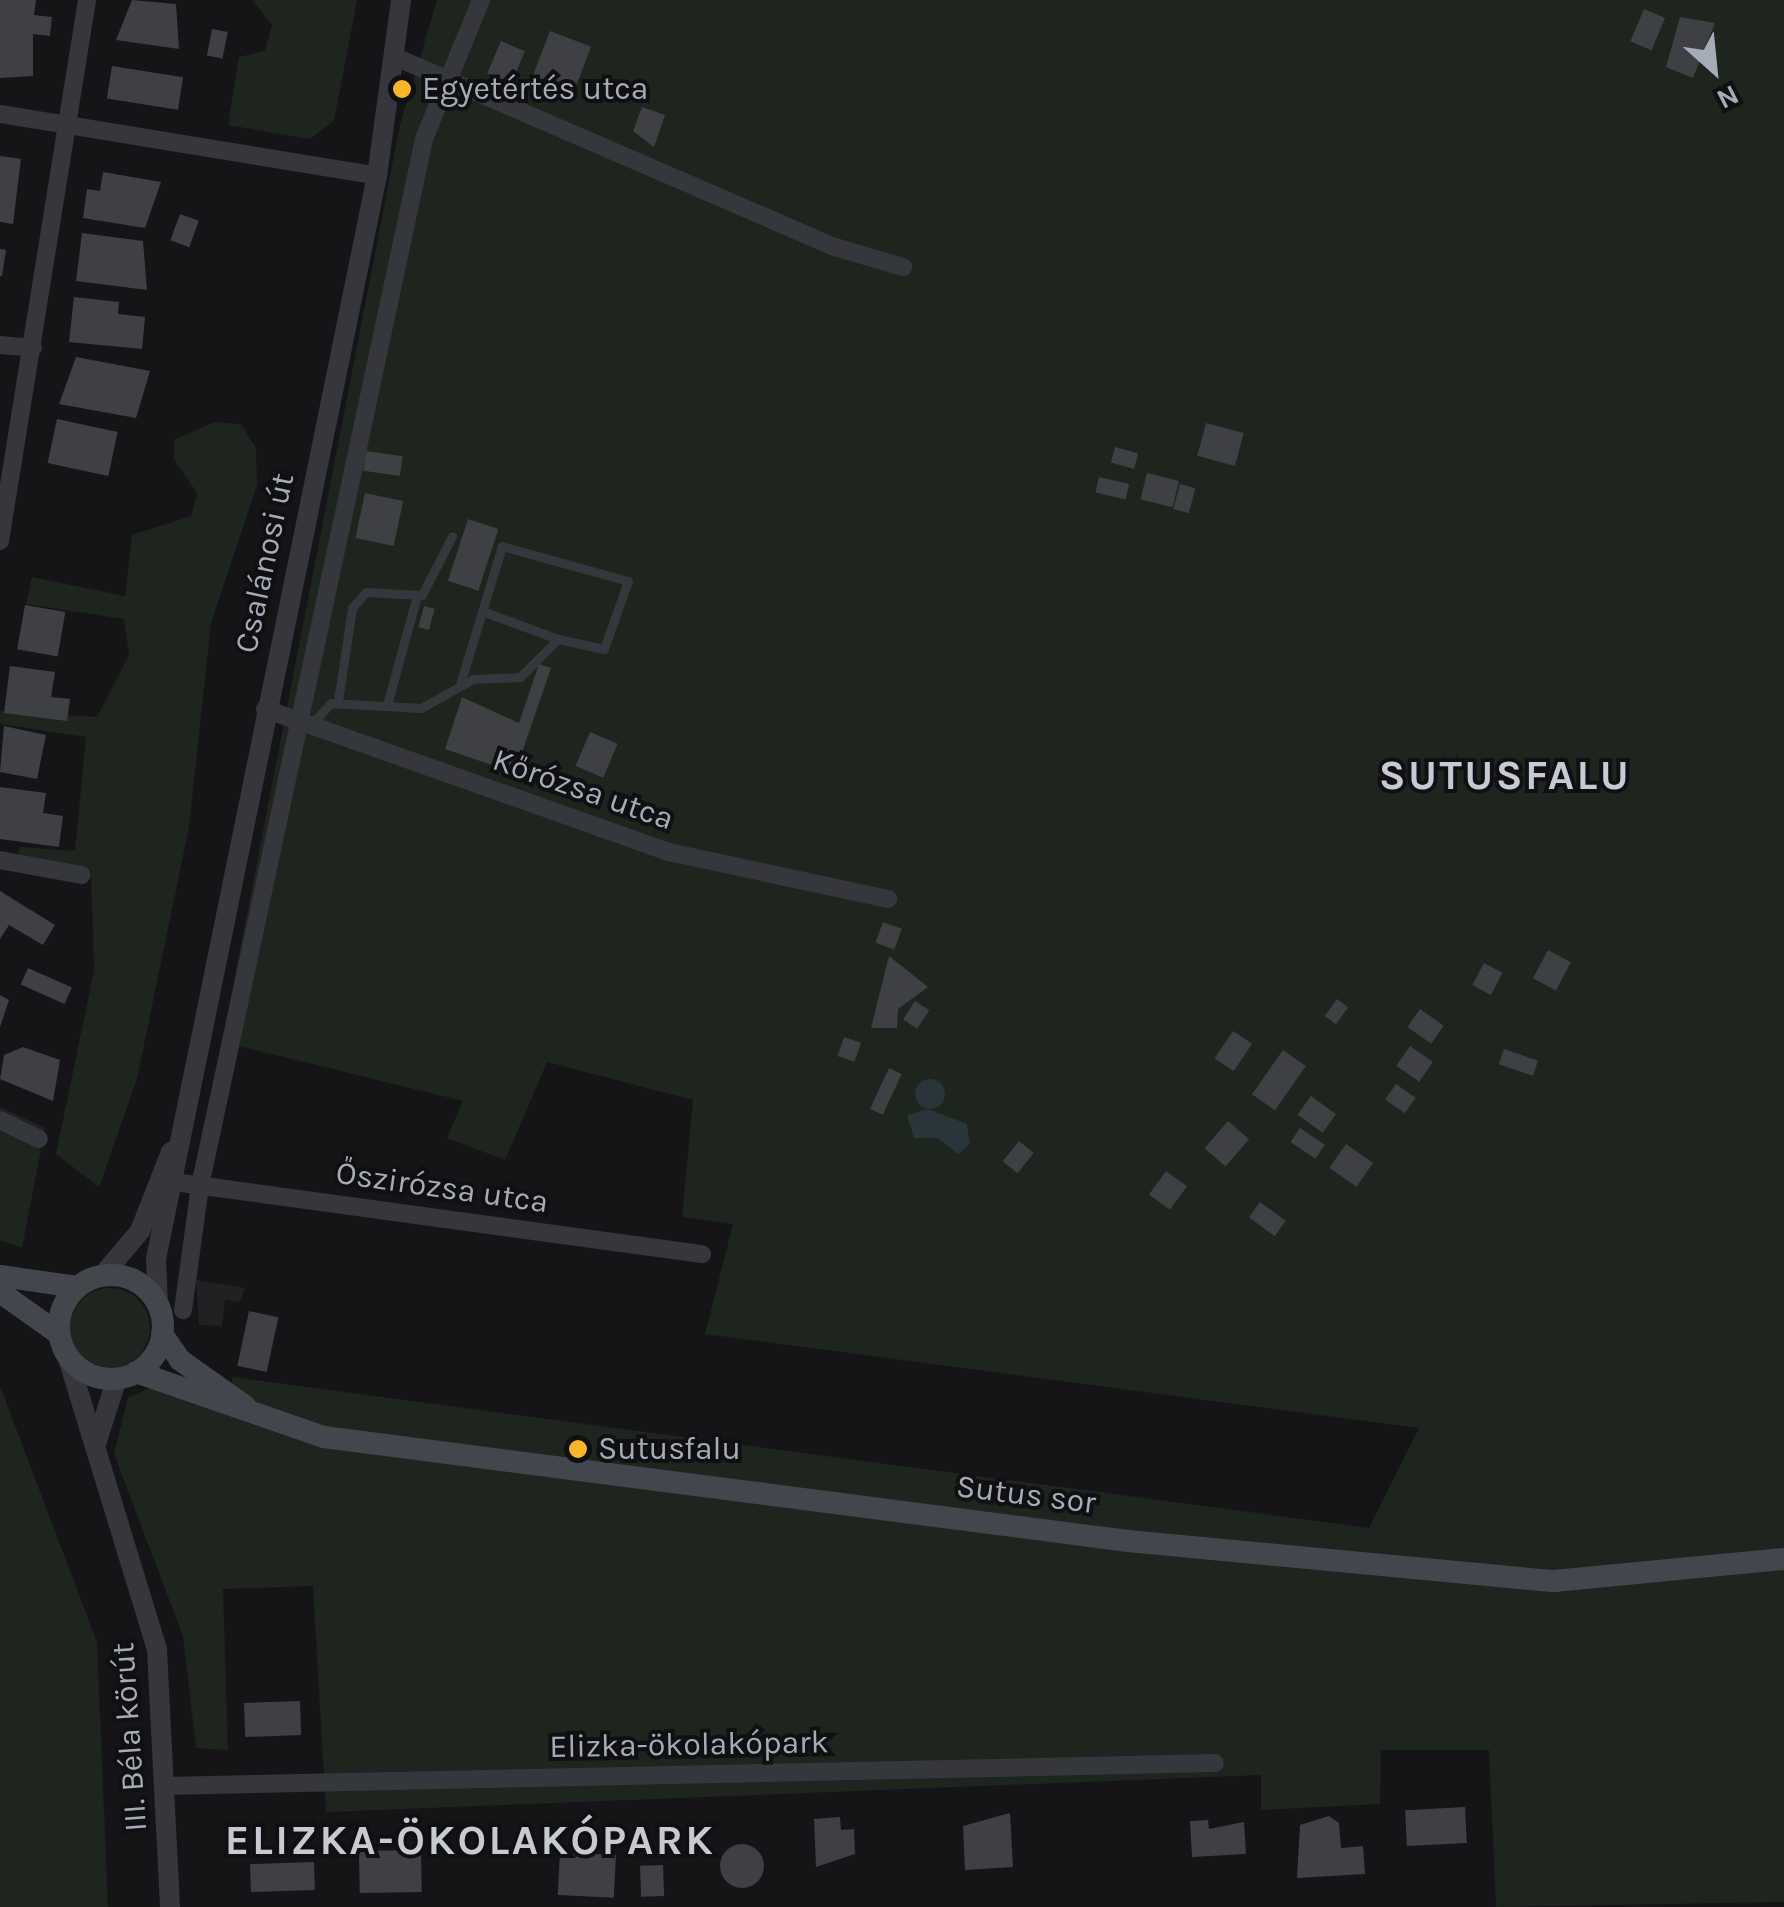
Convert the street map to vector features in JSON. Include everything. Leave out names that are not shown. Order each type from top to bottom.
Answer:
[{"type":"main road","points":[[0,1276],[77,1287],[102,1276],[134,1280],[158,1304],[162,1334],[208,1382],[265,1418]]},
{"type":"main road","points":[[63,1344],[77,1287]]},
{"type":"main road","points":[[0,1292],[63,1344],[94,1376],[126,1375],[265,1418]]},
{"type":"main road","points":[[126,1375],[162,1334]]},
{"type":"main road","name":"Sutus sor","points":[[265,1418],[372,1445],[1506,1579],[1607,1580],[1784,1559]]},
{"type":"street","points":[[0,541],[71,124],[87,0]]},
{"type":"street","name":"Csalánosi út","points":[[158,1304],[156,1259],[174,1182],[178,1137],[377,176],[401,0]]},
{"type":"street","points":[[183,1310],[200,1186],[305,724],[444,77],[482,0]]},
{"type":"street","points":[[393,56],[902,267]]},
{"type":"street","points":[[0,114],[377,176]]},
{"type":"street","points":[[0,344],[32,348]]},
{"type":"street","name":"Kőrózsa utca","points":[[266,709],[669,852],[888,899]]},
{"type":"street","points":[[0,860],[82,875]]},
{"type":"street","points":[[0,1120],[40,1139]]},
{"type":"street","name":"Csalánosi út","points":[[102,1276],[140,1231],[178,1137]]},
{"type":"street","name":"Őszirózsa utca","points":[[174,1182],[702,1254]]},
{"type":"street","name":"III. Béla körút","points":[[63,1344],[93,1453],[158,1650],[170,1907]]},
{"type":"street","points":[[93,1453],[126,1375]]},
{"type":"street","name":"Elizka-ökolakópark","points":[[165,1786],[1215,1763]]},
{"type":"lane","points":[[338,701],[352,608],[366,592],[417,595],[436,582],[452,536]]},
{"type":"lane","points":[[460,684],[482,611],[511,542],[628,582],[604,649],[558,639],[482,611]]},
{"type":"lane","points":[[387,704],[417,595]]},
{"type":"lane","points":[[305,724],[319,709],[338,701],[421,708],[460,684],[520,677],[558,639]]},
{"type":"shaded area","points":[[252,0],[357,0],[334,121],[310,139],[228,125],[239,57],[265,51],[272,25]]},
{"type":"shaded area","points":[[437,0],[1784,0],[1784,1902],[1496,1907],[1489,1750],[1381,1750],[1380,1804],[1261,1810],[1261,1775],[326,1812],[313,1586],[223,1589],[228,1750],[196,1748],[183,1636],[114,1454],[128,1398],[154,1386],[234,1410],[232,1377],[1369,1528],[1419,1428],[705,1334],[733,1224],[682,1217],[693,1100],[547,1062],[505,1160],[447,1138],[463,1101],[222,1042],[400,125]]},
{"type":"shaded area","points":[[215,422],[241,424],[256,448],[257,485],[211,623],[189,827],[137,1079],[99,1187],[56,1154],[94,971],[91,871],[16,857],[20,847],[75,851],[86,737],[0,724],[0,711],[97,717],[129,655],[124,619],[26,604],[32,577],[125,596],[132,535],[191,516],[197,493],[174,459],[174,440]]},
{"type":"shaded area","points":[[930,1079],[940,1084],[945,1094],[940,1104],[930,1109],[920,1104],[915,1094],[920,1084]]},
{"type":"shaded area","points":[[0,1107],[45,1128],[22,1248],[0,1240]]},
{"type":"shaded area","points":[[928,1109],[967,1124],[970,1144],[958,1154],[938,1138],[914,1138],[907,1115]]},
{"type":"shaded area","points":[[196,1280],[245,1288],[240,1302],[225,1300],[222,1326],[199,1325]]},
{"type":"shaded area","points":[[110,1288],[125,1291],[138,1300],[147,1313],[147,1343],[138,1356],[125,1365],[110,1368],[95,1365],[82,1356],[73,1343],[70,1328],[73,1313],[82,1300],[95,1291]]},
{"type":"shaded area","points":[[0,1386],[97,1642],[108,1907],[0,1907]]},
{"type":"building","points":[[0,0],[36,0],[34,15],[52,17],[50,36],[33,34],[33,76],[0,78]]},
{"type":"building","points":[[132,0],[176,4],[179,49],[116,40]]},
{"type":"building","points":[[1644,9],[1665,18],[1651,50],[1630,41]]},
{"type":"building","points":[[1680,17],[1715,23],[1693,78],[1666,67]]},
{"type":"building","points":[[212,29],[228,32],[223,59],[207,56]]},
{"type":"building","points":[[550,31],[591,47],[572,97],[531,81]]},
{"type":"building","points":[[501,41],[525,51],[511,83],[487,73]]},
{"type":"building","points":[[112,66],[183,77],[178,110],[107,99]]},
{"type":"building","points":[[642,107],[665,115],[654,147],[633,131]]},
{"type":"building","points":[[0,156],[21,159],[13,224],[0,222]]},
{"type":"building","points":[[103,172],[161,182],[145,228],[83,218],[87,189],[100,191]]},
{"type":"building","points":[[180,214],[199,221],[189,247],[170,240]]},
{"type":"building","points":[[82,233],[143,241],[147,290],[76,281]]},
{"type":"building","points":[[0,249],[6,250],[2,276],[0,276]]},
{"type":"building","points":[[74,297],[119,302],[118,314],[145,317],[142,349],[69,342]]},
{"type":"building","points":[[76,357],[150,371],[136,418],[59,404]]},
{"type":"building","points":[[57,419],[118,432],[108,476],[48,463]]},
{"type":"building","points":[[1206,423],[1244,433],[1235,466],[1197,456]]},
{"type":"building","points":[[1115,447],[1138,453],[1134,469],[1111,462]]},
{"type":"building","points":[[366,451],[403,456],[400,476],[363,471]]},
{"type":"building","points":[[1147,473],[1179,481],[1172,507],[1140,499]]},
{"type":"building","points":[[1099,477],[1129,484],[1126,500],[1095,493]]},
{"type":"building","points":[[1180,484],[1195,488],[1189,513],[1173,509]]},
{"type":"building","points":[[365,493],[403,501],[394,546],[355,538]]},
{"type":"building","points":[[468,519],[498,529],[478,591],[448,581]]},
{"type":"building","points":[[25,605],[65,612],[58,656],[17,649]]},
{"type":"building","points":[[424,606],[435,609],[429,630],[418,627]]},
{"type":"building","points":[[539,664],[551,668],[515,773],[445,749],[462,697],[519,723]]},
{"type":"building","points":[[10,666],[55,672],[51,697],[70,699],[67,721],[4,713]]},
{"type":"building","points":[[4,726],[46,735],[37,779],[0,772]]},
{"type":"building","points":[[590,732],[618,744],[603,778],[576,766]]},
{"type":"building","points":[[0,787],[46,793],[43,813],[63,816],[59,847],[0,839]]},
{"type":"building","points":[[0,891],[55,925],[43,945],[9,925],[0,939]]},
{"type":"building","points":[[883,922],[902,929],[894,950],[875,943]]},
{"type":"building","points":[[1548,950],[1571,962],[1556,990],[1533,978]]},
{"type":"building","points":[[889,956],[928,987],[898,1009],[897,1028],[871,1028]]},
{"type":"building","points":[[1484,963],[1503,973],[1491,995],[1472,985]]},
{"type":"building","points":[[28,968],[72,988],[65,1004],[21,984]]},
{"type":"building","points":[[0,995],[9,1000],[0,1027]]},
{"type":"building","points":[[1337,999],[1348,1007],[1336,1024],[1325,1016]]},
{"type":"building","points":[[915,1001],[929,1010],[917,1029],[903,1019]]},
{"type":"building","points":[[1420,1009],[1444,1026],[1431,1044],[1407,1027]]},
{"type":"building","points":[[1233,1031],[1252,1044],[1234,1071],[1215,1058]]},
{"type":"building","points":[[844,1037],[861,1043],[855,1062],[837,1056]]},
{"type":"building","points":[[1410,1046],[1433,1062],[1419,1082],[1396,1066]]},
{"type":"building","points":[[23,1047],[60,1060],[53,1101],[0,1079],[4,1055]]},
{"type":"building","points":[[1504,1049],[1538,1061],[1533,1076],[1499,1064]]},
{"type":"building","points":[[1283,1050],[1306,1066],[1275,1110],[1252,1094]]},
{"type":"building","points":[[889,1068],[902,1074],[883,1115],[870,1109]]},
{"type":"building","points":[[1396,1084],[1416,1098],[1405,1113],[1385,1100]]},
{"type":"building","points":[[1311,1096],[1336,1114],[1323,1133],[1297,1115]]},
{"type":"building","points":[[1228,1121],[1249,1139],[1226,1167],[1204,1148]]},
{"type":"building","points":[[1300,1128],[1325,1145],[1315,1159],[1290,1142]]},
{"type":"building","points":[[1019,1141],[1034,1153],[1017,1173],[1003,1161]]},
{"type":"building","points":[[1346,1144],[1373,1163],[1356,1187],[1329,1168]]},
{"type":"building","points":[[1166,1171],[1187,1186],[1170,1210],[1149,1194]]},
{"type":"building","points":[[1260,1202],[1286,1221],[1275,1236],[1249,1217]]},
{"type":"building","points":[[249,1311],[278,1317],[267,1372],[237,1366]]},
{"type":"building","points":[[300,1701],[301,1735],[245,1737],[244,1703]]},
{"type":"building","points":[[1465,1807],[1467,1843],[1407,1846],[1405,1810]]},
{"type":"building","points":[[1010,1813],[1013,1867],[965,1870],[963,1826]]},
{"type":"building","points":[[1329,1816],[1339,1823],[1341,1848],[1363,1846],[1365,1874],[1297,1878],[1300,1825]]},
{"type":"building","points":[[840,1817],[841,1830],[854,1829],[855,1854],[816,1867],[814,1819]]},
{"type":"building","points":[[1208,1820],[1209,1829],[1244,1822],[1246,1854],[1192,1857],[1190,1821]]},
{"type":"building","points":[[742,1844],[757,1851],[764,1866],[757,1881],[742,1888],[727,1881],[720,1866],[727,1851]]},
{"type":"building","points":[[421,1850],[422,1892],[360,1893],[359,1851]]},
{"type":"building","points":[[560,1852],[616,1855],[614,1898],[558,1895]]},
{"type":"building","points":[[314,1862],[315,1890],[251,1892],[250,1864]]},
{"type":"building","points":[[663,1865],[664,1896],[641,1897],[640,1866]]},
{"type":"place","name":"Egyetértés utca","points":[[402,89]]},
{"type":"place","name":"Sutusfalu","points":[[578,1449]]},
{"type":"district","name":"SUTUSFALU","points":[[1505,775]]},
{"type":"district","name":"ELIZKA-ÖKOLAKÓPARK","points":[[470,1840]]}]
